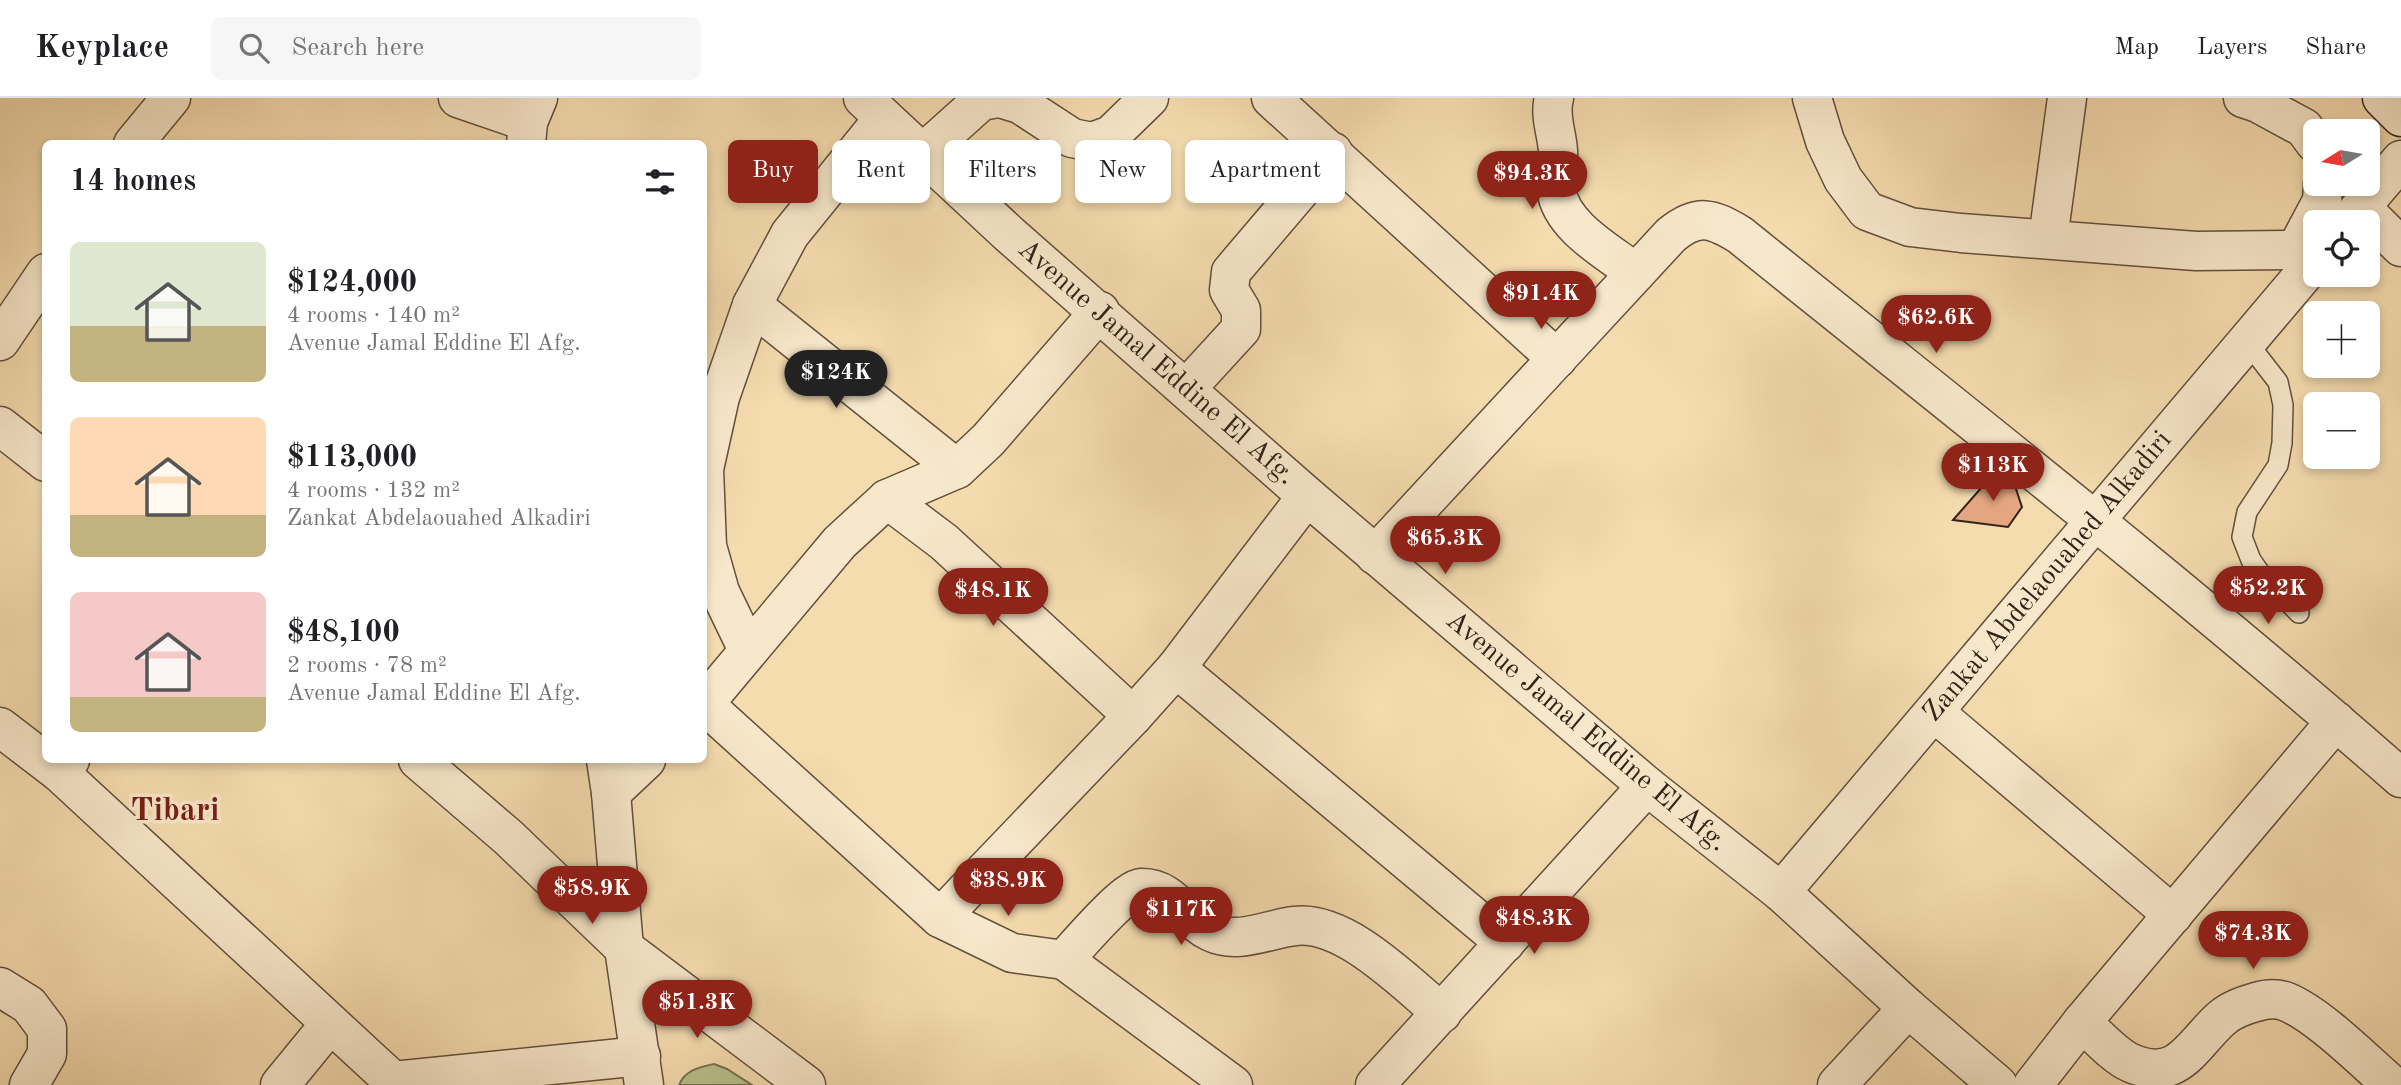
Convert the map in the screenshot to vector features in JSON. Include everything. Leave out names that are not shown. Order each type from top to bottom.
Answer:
[{"type":"street","points":[[136,140],[171,98]]},
{"type":"street","points":[[458,98],[531,121]]},
{"type":"street","points":[[930,147],[981,101],[999,98],[1020,104],[1072,138],[1092,142],[1111,135],[1149,98]]},
{"type":"street","points":[[1271,98],[1319,140]]},
{"type":"street","points":[[1554,98],[1553,119],[1558,154],[1556,188],[1562,207],[1591,239],[1636,273]]},
{"type":"street","points":[[1812,98],[1825,141],[1843,179],[1867,211],[1910,227],[2196,251],[2303,253]]},
{"type":"street","points":[[2048,239],[2067,98]]},
{"type":"street","points":[[2243,98],[2259,103],[2303,127]]},
{"type":"street","points":[[2382,98],[2401,117]]},
{"type":"street","points":[[707,456],[720,397],[752,306],[790,234],[874,108]]},
{"type":"street","name":"Avenue Jamal Eddine El Afg.","points":[[874,108],[907,140]]},
{"type":"street","points":[[2359,210],[2401,160]]},
{"type":"street","name":"Avenue Jamal Eddine El Afg.","points":[[930,161],[1375,555],[1647,786],[1781,892],[1998,1085]]},
{"type":"street","points":[[1345,163],[1557,359]]},
{"type":"street","points":[[1186,390],[1241,329],[1241,310],[1229,290],[1231,272],[1290,203]]},
{"type":"street","points":[[1375,555],[1636,273],[1685,224],[1699,220],[1717,221],[1740,235],[2095,521],[2401,778]]},
{"type":"street","points":[[2380,232],[2401,247]]},
{"type":"street","name":"Zankat Abdelaouahed Alkadiri","points":[[1781,892],[2247,342],[2303,262]]},
{"type":"street","points":[[0,341],[42,279]]},
{"type":"street","points":[[752,306],[957,469]]},
{"type":"street","points":[[707,700],[840,542],[887,499],[957,469],[988,440],[1100,311]]},
{"type":"street","points":[[0,426],[42,459]]},
{"type":"street","points":[[940,918],[1176,668],[1307,496]]},
{"type":"street","points":[[887,499],[944,542],[1133,716]]},
{"type":"street","points":[[707,546],[720,592],[748,650]]},
{"type":"street","points":[[1176,668],[1505,943]]},
{"type":"street","points":[[707,707],[940,918],[1012,953],[1064,960],[1233,1085]]},
{"type":"street","points":[[1934,712],[2173,915]]},
{"type":"street","points":[[2033,1085],[2082,1022],[2336,721]]},
{"type":"street","points":[[4,738],[42,755]]},
{"type":"street","points":[[422,763],[508,837],[624,947],[806,1085]]},
{"type":"street","points":[[65,766],[393,1083],[642,1070],[624,947],[609,776],[639,763]]},
{"type":"street","points":[[1375,1085],[1647,786]]},
{"type":"street","points":[[1064,960],[1123,897],[1139,888],[1166,893],[1211,932],[1235,937],[1295,926],[1323,927],[1353,941],[1442,1013]]},
{"type":"street","points":[[0,987],[29,1004],[47,1028],[47,1054],[29,1085]]},
{"type":"street","points":[[2082,1022],[2129,1062],[2151,1069],[2171,1067],[2196,1048],[2223,1017],[2244,1005],[2266,999],[2285,1001],[2309,1014],[2392,1085]]},
{"type":"street","points":[[1837,1085],[1908,1007]]},
{"type":"street","points":[[280,1085],[330,1024]]},
{"type":"lane","points":[[2247,342],[2278,382],[2283,405],[2283,430],[2278,465],[2246,512],[2242,537],[2251,560],[2260,573],[2299,613]]},
{"type":"green space","points":[[714,1064],[752,1085],[679,1085],[689,1073]]},
{"type":"building","points":[[1996,471],[2011,474],[2022,507],[2008,527],[1953,520]]},
{"type":"district","name":"Tibari","points":[[175,812]]}]
